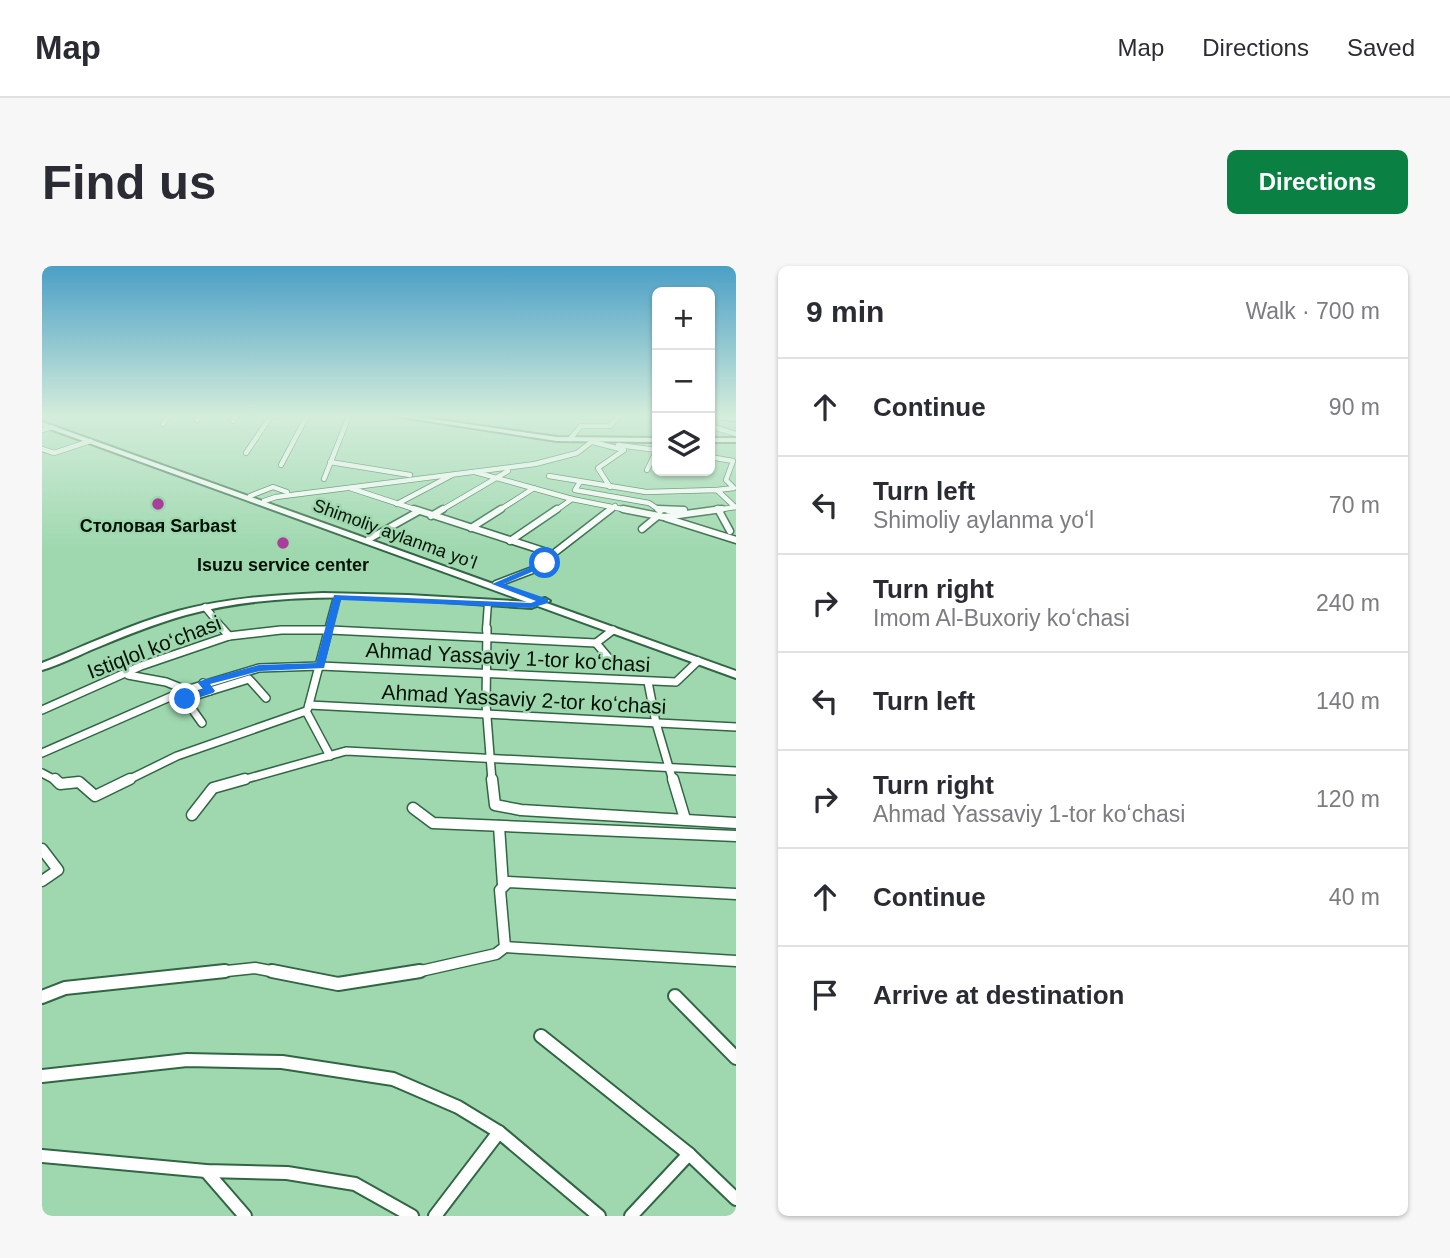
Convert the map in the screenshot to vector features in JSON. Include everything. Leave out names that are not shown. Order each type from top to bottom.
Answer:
[{"type":"main road","name":"Shimoliy aylanma yoʻl","points":[[147,460],[736,669]]},
{"type":"main road","name":"Shimoliy aylanma yoʻl","points":[[231,491],[496,584],[736,675]]},
{"type":"main road","points":[[42,667],[149,622],[205,607],[279,597],[531,606],[543,602]]},
{"type":"street","points":[[281,465],[283,460]]},
{"type":"street","points":[[264,501],[276,496],[546,460]]},
{"type":"street","points":[[609,460],[598,468],[610,487]]},
{"type":"street","points":[[647,470],[652,460]]},
{"type":"street","points":[[549,476],[646,492],[734,488],[726,480],[733,461],[729,460]]},
{"type":"street","points":[[324,479],[330,462],[419,476]]},
{"type":"street","points":[[469,470],[572,499],[662,516],[736,540]]},
{"type":"street","points":[[431,516],[508,471]]},
{"type":"street","points":[[397,504],[458,472]]},
{"type":"street","points":[[580,482],[575,490],[577,491],[649,503],[656,510],[736,507]]},
{"type":"street","points":[[250,496],[273,487],[287,492]]},
{"type":"street","points":[[346,487],[553,554]]},
{"type":"street","points":[[471,528],[534,488]]},
{"type":"street","points":[[717,489],[736,507]]},
{"type":"street","points":[[510,541],[572,499]]},
{"type":"street","points":[[496,584],[543,566],[553,554],[615,506]]},
{"type":"street","points":[[642,529],[662,516],[714,508]]},
{"type":"street","points":[[714,508],[730,531]]},
{"type":"street","points":[[369,539],[419,511]]},
{"type":"street","points":[[330,757],[308,708],[337,597]]},
{"type":"street","points":[[488,603],[488,757],[495,805],[521,810],[736,823]]},
{"type":"street","points":[[205,607],[229,636]]},
{"type":"street","name":"Istiqlol ko‘chasi","points":[[42,710],[141,666],[229,636],[281,630],[330,630],[596,643]]},
{"type":"street","points":[[612,662],[596,643],[613,630]]},
{"type":"street","name":"Ahmad Yassaviy 1-tor koʻchasi","points":[[42,753],[203,683],[259,668],[320,666],[676,682],[698,661]]},
{"type":"street","points":[[125,675],[166,682],[186,690]]},
{"type":"street","points":[[202,723],[185,699],[249,679],[266,698]]},
{"type":"street","points":[[648,682],[656,723],[685,819]]},
{"type":"street","points":[[203,683],[210,691]]},
{"type":"street","points":[[42,773],[51,776],[60,784],[74,779],[80,781],[95,796],[177,756],[308,708]]},
{"type":"street","name":"Ahmad Yassaviy 2-tor koʻchasi","points":[[308,708],[487,713],[736,727]]},
{"type":"street","points":[[192,815],[213,788],[346,751],[736,771]]},
{"type":"street","points":[[413,808],[433,823],[736,836]]},
{"type":"street","points":[[499,826],[505,947]]},
{"type":"street","points":[[42,849],[58,870],[42,881]]},
{"type":"street","points":[[501,890],[508,882],[736,894]]},
{"type":"street","points":[[42,997],[65,988],[255,968],[338,984],[403,975],[496,954],[505,947],[736,961]]},
{"type":"street","points":[[675,996],[736,1058]]},
{"type":"street","points":[[541,1037],[689,1154],[736,1199]]},
{"type":"street","points":[[42,1076],[187,1060],[282,1062],[393,1079],[458,1107],[499,1132],[599,1216]]},
{"type":"street","points":[[435,1216],[499,1132]]},
{"type":"street","points":[[631,1216],[689,1154]]},
{"type":"street","points":[[42,1156],[206,1171],[287,1173],[355,1184],[412,1216]]},
{"type":"street","points":[[206,1171],[245,1216]]},
{"type":"place","name":"Столовая Sarbast","points":[[158,504]]},
{"type":"place","name":"Isuzu service center","points":[[283,543]]},
{"type":"route","points":[[185,699],[210,691],[203,683],[259,668],[320,666],[337,597],[531,606],[545,601],[496,584],[545,563]]}]
